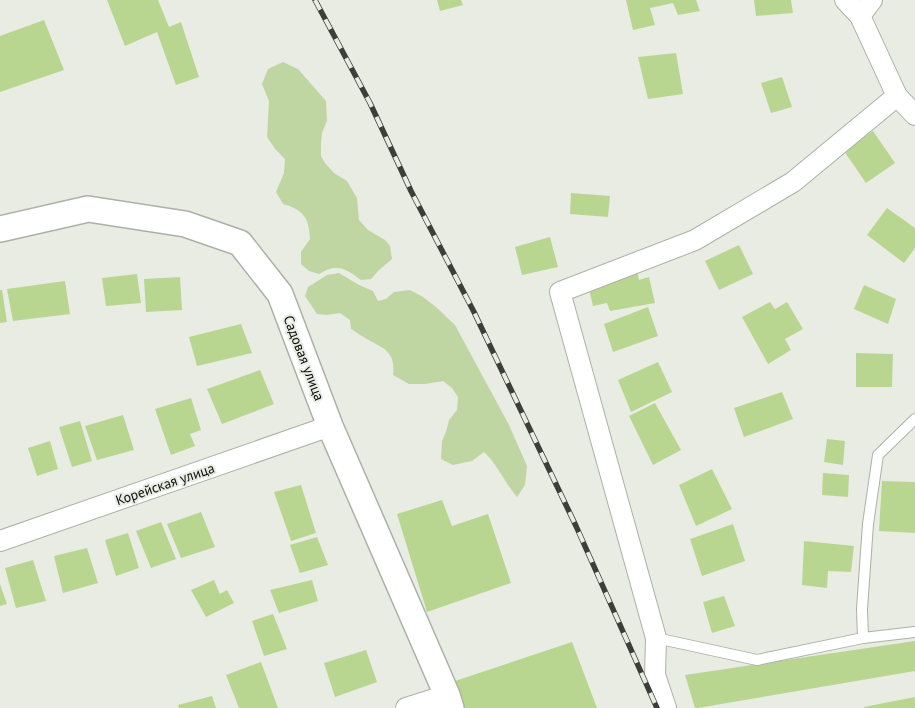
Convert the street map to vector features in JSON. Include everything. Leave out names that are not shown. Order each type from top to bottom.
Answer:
[{"type":"street","points":[[845,0],[866,8],[897,96],[915,115]]},
{"type":"street","points":[[666,708],[655,675],[656,638],[560,292],[694,240],[793,182],[897,96]]},
{"type":"street","name":"Садовая улица","points":[[0,229],[88,209],[185,224],[240,243],[280,294],[330,426],[449,702]]},
{"type":"street","name":"Корейская улица","points":[[0,541],[330,426]]},
{"type":"street","points":[[406,708],[449,702]]},
{"type":"lane","points":[[863,638],[862,609],[868,524],[878,455],[915,419]]},
{"type":"lane","points":[[656,638],[757,660],[863,638],[915,632]]},
{"type":"green space","points":[[283,62],[298,69],[326,101],[327,121],[322,133],[321,156],[334,173],[347,181],[357,198],[359,220],[368,230],[385,240],[390,246],[392,259],[371,279],[361,280],[341,268],[331,269],[319,274],[309,271],[301,264],[301,252],[310,239],[307,220],[301,212],[283,204],[276,192],[284,173],[285,159],[267,137],[269,101],[262,84],[268,69]]},
{"type":"green space","points":[[339,273],[373,291],[378,301],[386,299],[394,292],[410,290],[436,307],[455,325],[509,425],[527,466],[525,485],[517,497],[484,452],[472,461],[453,465],[441,459],[442,441],[449,420],[457,410],[458,397],[452,388],[443,381],[409,384],[393,375],[392,360],[387,351],[351,329],[350,320],[340,313],[317,314],[305,296],[308,287],[327,275]]},
{"type":"building","points":[[107,0],[158,0],[169,27],[181,22],[199,77],[176,85],[157,32],[125,46]]},
{"type":"building","points":[[437,0],[461,0],[463,5],[440,11]]},
{"type":"building","points":[[626,0],[696,0],[700,11],[678,15],[673,3],[650,8],[655,25],[633,30]]},
{"type":"building","points":[[754,0],[791,0],[793,13],[756,16]]},
{"type":"building","points":[[44,20],[64,70],[0,92],[0,36]]},
{"type":"building","points":[[676,53],[683,94],[648,99],[638,57]]},
{"type":"building","points":[[782,77],[792,107],[771,113],[761,83]]},
{"type":"building","points":[[873,131],[895,163],[866,183],[844,151]]},
{"type":"building","points":[[571,193],[610,196],[608,217],[570,214]]},
{"type":"building","points":[[887,208],[915,228],[915,248],[904,263],[867,235]]},
{"type":"building","points":[[550,237],[558,267],[522,275],[515,247]]},
{"type":"building","points":[[739,245],[753,274],[719,290],[705,261]]},
{"type":"building","points":[[637,270],[639,280],[649,277],[655,303],[610,311],[607,303],[593,306],[588,285]]},
{"type":"building","points":[[137,274],[141,303],[106,306],[102,278]]},
{"type":"building","points":[[180,277],[182,310],[146,312],[144,279]]},
{"type":"building","points":[[65,281],[70,314],[13,321],[7,289]]},
{"type":"building","points":[[864,285],[896,299],[888,324],[854,309]]},
{"type":"building","points":[[0,290],[2,290],[7,322],[0,323]]},
{"type":"building","points":[[770,302],[775,309],[787,302],[803,329],[785,339],[791,350],[768,364],[742,317]]},
{"type":"building","points":[[648,307],[658,336],[613,352],[604,324]]},
{"type":"building","points":[[241,324],[252,353],[197,366],[189,337]]},
{"type":"building","points":[[856,353],[893,354],[892,387],[856,387]]},
{"type":"building","points":[[658,362],[672,392],[631,412],[618,380]]},
{"type":"building","points":[[260,370],[274,404],[222,424],[207,389]]},
{"type":"building","points":[[782,392],[793,419],[744,437],[734,408]]},
{"type":"building","points":[[191,398],[201,430],[190,434],[195,446],[171,455],[155,409]]},
{"type":"building","points":[[655,403],[681,450],[653,465],[629,416]]},
{"type":"building","points":[[123,415],[134,450],[97,460],[85,426]]},
{"type":"building","points":[[80,421],[92,461],[72,467],[59,427]]},
{"type":"building","points":[[827,439],[845,441],[843,465],[824,462]]},
{"type":"building","points":[[50,441],[58,469],[37,476],[28,448]]},
{"type":"building","points":[[712,469],[732,509],[696,526],[679,485]]},
{"type":"building","points":[[823,473],[849,475],[848,497],[822,495]]},
{"type":"building","points":[[882,481],[915,482],[915,533],[879,531]]},
{"type":"building","points":[[301,485],[316,533],[291,541],[274,492]]},
{"type":"building","points":[[442,500],[452,526],[488,514],[511,583],[427,612],[397,514]]},
{"type":"building","points":[[201,512],[215,547],[181,558],[167,524]]},
{"type":"building","points":[[161,522],[176,559],[151,568],[136,531]]},
{"type":"building","points":[[733,524],[745,561],[702,576],[690,539]]},
{"type":"building","points":[[128,533],[139,568],[116,576],[105,540]]},
{"type":"building","points":[[317,537],[328,565],[300,573],[290,545]]},
{"type":"building","points":[[804,541],[854,546],[851,572],[828,571],[827,588],[802,585]]},
{"type":"building","points":[[87,548],[98,583],[63,593],[54,556]]},
{"type":"building","points":[[33,560],[46,601],[16,608],[5,568]]},
{"type":"building","points":[[214,580],[220,594],[227,590],[234,603],[206,617],[191,590]]},
{"type":"building","points":[[312,580],[318,601],[279,613],[270,590]]},
{"type":"building","points":[[0,584],[7,604],[0,606]]},
{"type":"building","points":[[724,596],[735,626],[712,633],[703,602]]},
{"type":"building","points":[[273,614],[287,649],[264,656],[252,621]]},
{"type":"building","points":[[915,641],[915,671],[698,708],[695,708],[685,675]]},
{"type":"building","points":[[572,642],[597,708],[457,708],[449,683]]},
{"type":"building","points":[[366,650],[377,682],[335,697],[324,663]]},
{"type":"building","points":[[261,662],[278,708],[239,708],[226,675]]},
{"type":"building","points":[[212,696],[216,708],[179,708],[178,705]]},
{"type":"building","points":[[915,697],[915,708],[864,708],[864,707]]},
{"type":"railway","points":[[315,0],[370,103],[411,191],[474,312],[576,526],[657,708]]}]
